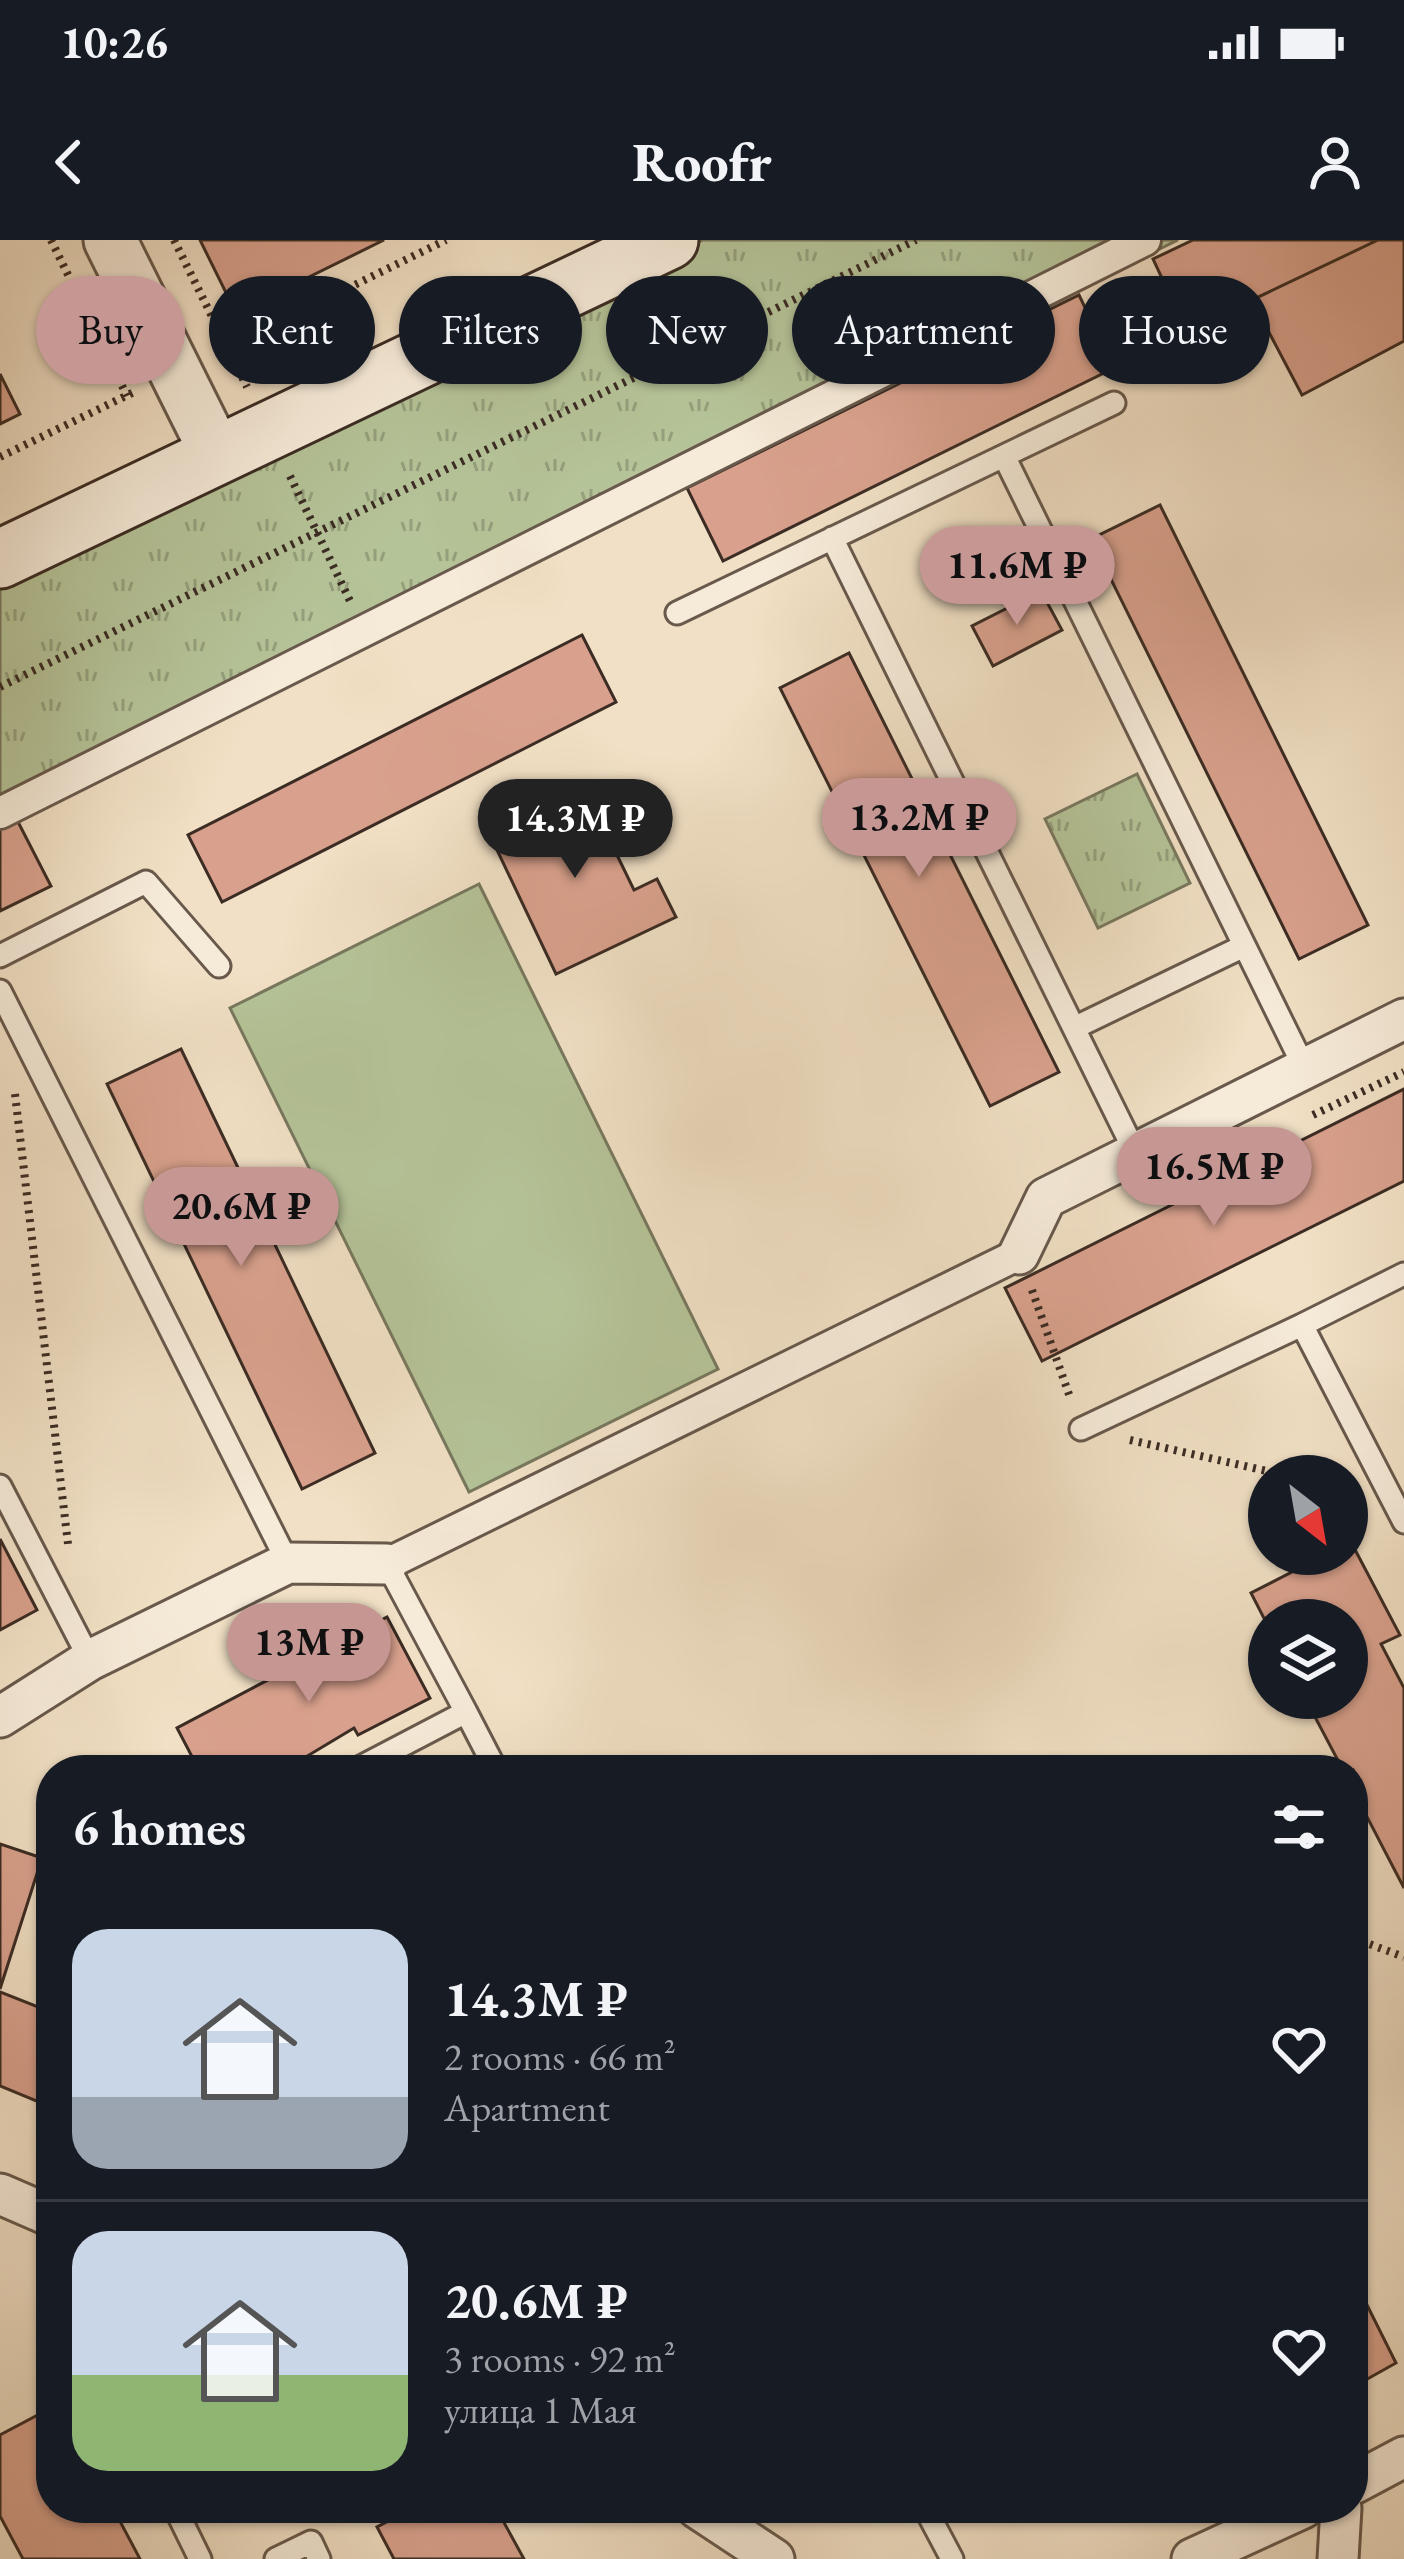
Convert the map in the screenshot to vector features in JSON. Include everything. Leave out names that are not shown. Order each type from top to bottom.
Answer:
[{"type":"main road","points":[[0,559],[668,240]]},
{"type":"street","points":[[110,240],[128,276]]},
{"type":"street","points":[[0,813],[1145,240]]},
{"type":"street","points":[[181,384],[216,453]]},
{"type":"street","points":[[0,1717],[85,1650],[288,1563],[387,1564],[1019,1254],[1046,1198],[1404,1019]]},
{"type":"street","points":[[0,2194],[36,2210]]},
{"type":"street","points":[[1368,2476],[1404,2457]]},
{"type":"street","points":[[720,2523],[774,2559]]},
{"type":"street","points":[[1192,2559],[1270,2523]]},
{"type":"street","points":[[1338,2559],[1340,2523]]},
{"type":"lane","points":[[677,613],[1114,403]]},
{"type":"lane","points":[[1004,456],[1305,1069]]},
{"type":"lane","points":[[832,538],[1136,1154]]},
{"type":"lane","points":[[0,956],[146,881],[219,966]]},
{"type":"lane","points":[[1074,1028],[1244,946]]},
{"type":"lane","points":[[0,992],[288,1563]]},
{"type":"lane","points":[[1081,1430],[1404,1274]]},
{"type":"lane","points":[[1301,1324],[1404,1522]]},
{"type":"lane","points":[[0,1486],[85,1650]]},
{"type":"lane","points":[[387,1564],[488,1755]]},
{"type":"lane","points":[[384,1755],[466,1712]]},
{"type":"lane","points":[[183,2523],[200,2559]]},
{"type":"lane","points":[[933,2523],[952,2559]]},
{"type":"lane","points":[[276,2559],[311,2542],[319,2559]]},
{"type":"path","points":[[51,240],[127,396]]},
{"type":"path","points":[[185,368],[446,240]]},
{"type":"path","points":[[0,687],[916,240]]},
{"type":"path","points":[[0,457],[152,384]]},
{"type":"path","points":[[14,1093],[85,1650]]},
{"type":"path","points":[[1368,1944],[1404,1957]]},
{"type":"green space","points":[[703,240],[1178,240],[1105,276],[1079,276],[1079,288],[1055,300],[1055,276],[792,276],[792,384],[884,384],[0,817],[0,582],[407,384],[582,384],[582,299],[606,287],[606,384],[768,384],[768,276],[629,276]]},
{"type":"green space","points":[[1137,774],[1190,883],[1098,928],[1045,819]]},
{"type":"green space","points":[[479,884],[718,1369],[469,1492],[230,1008]]},
{"type":"building","points":[[200,240],[384,240],[311,276],[218,276]]},
{"type":"building","points":[[1193,240],[1378,240],[1270,291],[1270,276],[1161,276],[1153,259]]},
{"type":"building","points":[[1378,240],[1404,240],[1404,341],[1302,395],[1270,334],[1270,291]]},
{"type":"building","points":[[1079,295],[1082,384],[723,561],[687,488],[898,384],[1055,384],[1055,307]]},
{"type":"building","points":[[0,374],[20,414],[0,424]]},
{"type":"building","points":[[1160,505],[1368,925],[1299,959],[1091,539]]},
{"type":"building","points":[[1041,591],[1062,630],[993,666],[972,626]]},
{"type":"building","points":[[582,635],[616,702],[222,902],[188,835]]},
{"type":"building","points":[[849,653],[1059,1072],[990,1106],[780,688]]},
{"type":"building","points":[[583,785],[634,890],[657,879],[676,917],[556,974],[488,831]]},
{"type":"building","points":[[15,816],[51,886],[0,911],[0,824]]},
{"type":"building","points":[[181,1049],[375,1453],[302,1489],[107,1084]]},
{"type":"building","points":[[1404,1089],[1404,1181],[1042,1361],[1005,1288]]},
{"type":"building","points":[[0,1539],[37,1610],[0,1630]]},
{"type":"building","points":[[1368,1574],[1400,1635],[1381,1644],[1404,1688],[1404,1888],[1368,1819],[1368,1755],[1335,1755],[1316,1719],[1368,1719],[1368,1599],[1254,1599],[1251,1593],[1286,1575]]},
{"type":"building","points":[[387,1617],[430,1698],[358,1735],[354,1728],[309,1755],[191,1755],[177,1728]]},
{"type":"building","points":[[0,1844],[36,1856],[36,1877],[0,1989]]},
{"type":"building","points":[[0,1992],[36,2006],[36,2101],[0,2086]]},
{"type":"building","points":[[1368,2307],[1396,2363],[1368,2379]]},
{"type":"building","points":[[36,2416],[36,2523],[121,2523],[140,2559],[23,2559],[0,2516],[0,2435]]},
{"type":"building","points":[[385,2523],[504,2523],[524,2559],[394,2559],[377,2527]]}]
